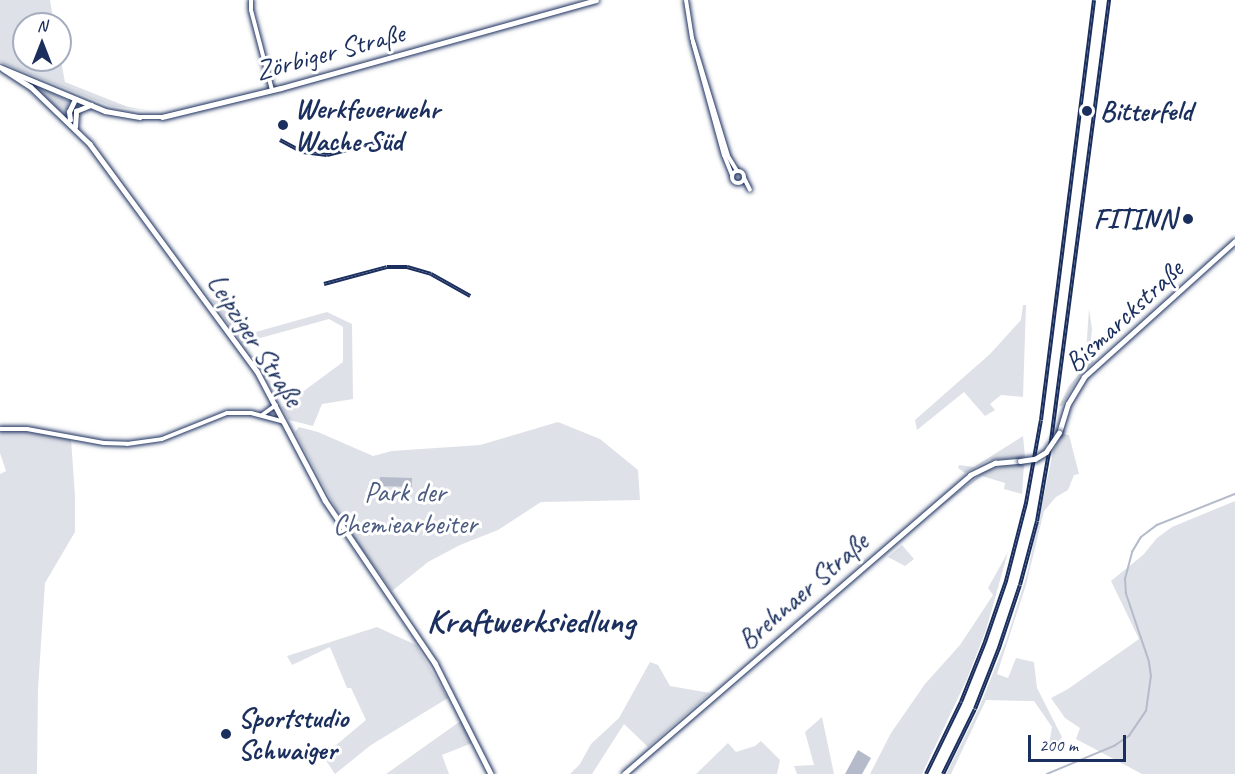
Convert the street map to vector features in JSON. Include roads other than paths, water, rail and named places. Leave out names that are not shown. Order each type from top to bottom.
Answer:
[{"type":"main road","name":"Zörbiger Straße","points":[[2,68],[91,105],[127,116],[162,117],[272,90],[596,0]]},
{"type":"main road","name":"Leipziger Straße","points":[[2,68],[31,87],[73,125],[99,155],[257,371],[325,501],[435,663],[491,774]]},
{"type":"main road","points":[[73,125],[69,114],[75,99]]},
{"type":"main road","points":[[73,125],[76,111],[91,105]]},
{"type":"main road","name":"Bismarckstraße","points":[[1059,433],[1068,404],[1084,377],[1235,241]]},
{"type":"main road","name":"Brehnaer Straße","points":[[624,774],[970,475],[995,463],[1035,459],[1047,452],[1059,433]]},
{"type":"street","points":[[251,0],[251,10],[272,90]]},
{"type":"street","points":[[686,0],[693,41],[733,182],[740,183],[750,190],[742,173],[737,171],[728,156],[693,41]]},
{"type":"street","points":[[732,175],[737,171]]},
{"type":"street","points":[[740,183],[744,178]]},
{"type":"street","points":[[262,415],[276,405]]},
{"type":"street","points":[[0,429],[27,429],[104,443],[134,444],[162,439],[218,415],[237,412],[262,415],[284,422]]},
{"type":"water","points":[[380,477],[412,478],[412,487],[380,486]]},
{"type":"water","points":[[858,750],[871,758],[862,774],[845,774]]},
{"type":"waterway","points":[[1047,774],[1114,746],[1129,736],[1146,711],[1151,677],[1149,662],[1126,594],[1125,579],[1132,552],[1141,537],[1157,525],[1235,494]]},
{"type":"railway","points":[[926,774],[961,702],[985,642],[1006,581],[1026,503],[1041,420],[1094,0]]},
{"type":"railway","points":[[943,774],[975,709],[999,648],[1020,585],[1037,521],[1051,441],[1109,0]]},
{"type":"railway","points":[[280,140],[303,152],[327,155],[394,138]]},
{"type":"railway","points":[[324,284],[387,267],[407,267],[431,274],[470,296]]},
{"type":"place","name":"Bitterfeld","points":[[1087,111]]},
{"type":"place","name":"Werkfeuerwehr Wache Süd","points":[[283,125]]},
{"type":"place","name":"FITINN","points":[[1188,219]]},
{"type":"place","name":"Sportstudio Schwaiger","points":[[226,734]]},
{"type":"district","name":"Kraftwerksiedlung","points":[[531,621]]},
{"type":"park label","name":"Park der Chemiearbeiter","points":[[405,508]]}]
